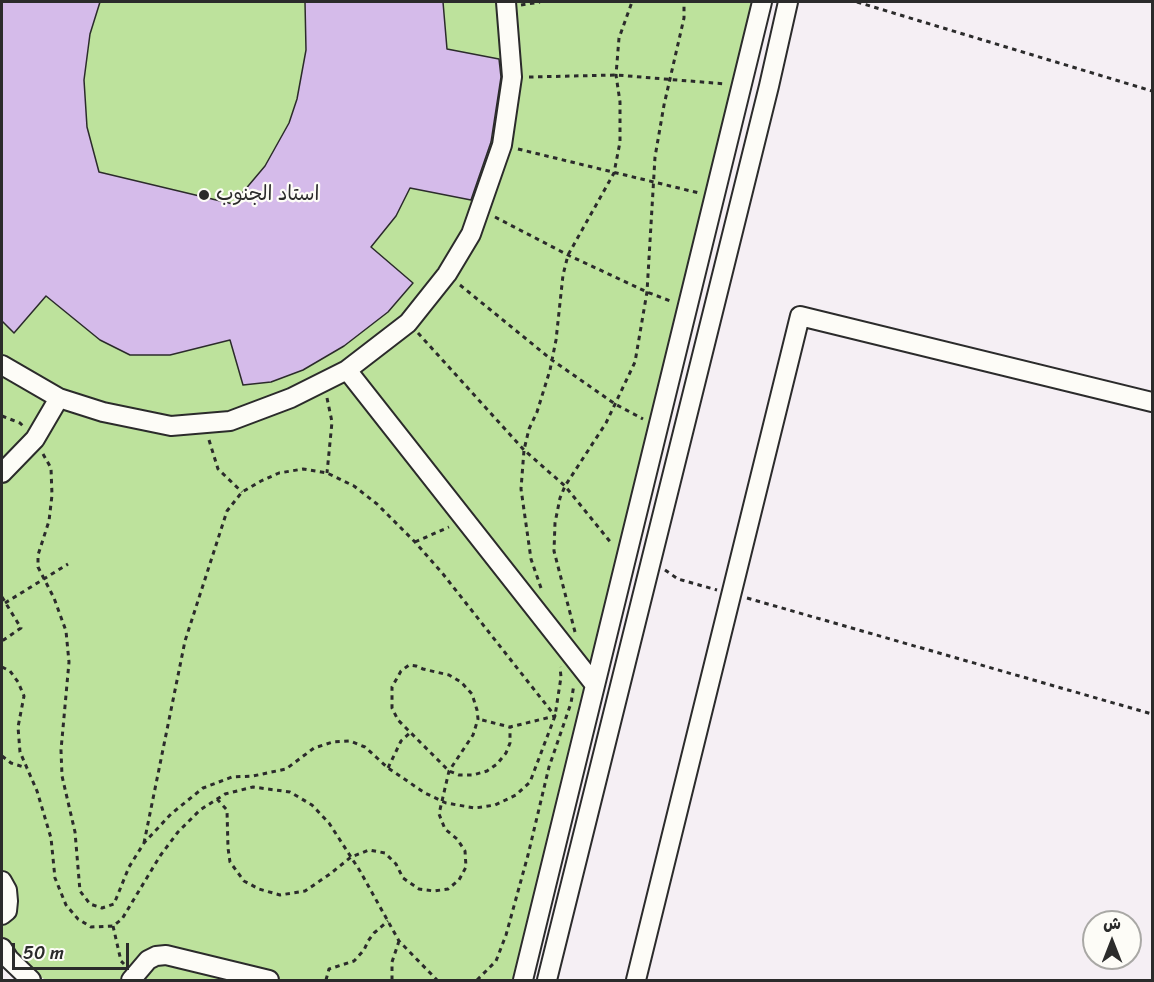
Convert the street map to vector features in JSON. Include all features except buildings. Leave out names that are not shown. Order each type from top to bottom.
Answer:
[{"type":"street","points":[[2,364],[59,398],[103,412],[171,426],[230,421],[291,398],[347,370],[408,323],[447,274],[471,234],[502,145],[512,77],[506,2]]},
{"type":"street","points":[[523,981],[762,2]]},
{"type":"street","points":[[546,981],[788,2]]},
{"type":"street","points":[[636,981],[800,316],[1152,402]]},
{"type":"street","points":[[347,370],[465,520],[568,664],[595,686]]},
{"type":"street","points":[[2,473],[35,440],[59,398]]},
{"type":"street","points":[[2,881],[7,890],[8,901],[7,911],[2,915]]},
{"type":"street","points":[[2,948],[9,959],[31,981]]},
{"type":"street","points":[[139,979],[148,960],[166,955],[269,981]]},
{"type":"path","points":[[542,591],[531,559],[522,489],[524,450],[552,360],[563,275],[568,255],[614,173],[620,142],[620,102],[616,75],[619,38],[632,2]]},
{"type":"path","points":[[477,981],[496,961],[506,935],[549,767],[571,703],[568,664],[575,630],[554,551],[555,523],[565,486],[606,423],[635,362],[647,292],[655,157],[669,78],[684,18],[684,2]]},
{"type":"path","points":[[857,2],[1152,91]]},
{"type":"path","points":[[512,77],[616,75],[741,86]]},
{"type":"path","points":[[502,145],[714,196]]},
{"type":"path","points":[[480,209],[568,255],[647,292],[688,307]]},
{"type":"path","points":[[447,274],[552,360],[615,404],[658,427]]},
{"type":"path","points":[[408,323],[524,450],[565,486],[616,549],[628,553]]},
{"type":"path","points":[[324,382],[332,422],[327,473]]},
{"type":"path","points":[[2,416],[20,423],[35,440],[51,468],[52,495],[49,521],[38,555],[38,567],[54,598],[66,631],[69,662],[61,750],[62,776],[75,832],[80,891],[90,904],[102,908],[114,904],[129,867],[144,843],[171,814],[203,788],[232,777],[253,776],[286,769],[314,748],[333,742],[350,741],[365,747],[388,768],[441,801],[475,808],[495,805],[516,795],[530,782],[555,716],[561,677],[568,664]]},
{"type":"path","points":[[206,423],[210,447],[218,469],[242,492]]},
{"type":"path","points":[[144,843],[185,641],[227,511],[242,492],[279,473],[303,469],[327,473],[354,486],[377,504],[415,542],[555,716]]},
{"type":"path","points":[[415,542],[465,520]]},
{"type":"path","points":[[651,561],[678,579],[1152,714]]},
{"type":"path","points":[[5,603],[68,564]]},
{"type":"path","points":[[2,597],[21,628],[2,641]]},
{"type":"path","points":[[217,799],[227,810],[230,862],[244,881],[259,890],[280,896],[305,891],[351,856],[369,850],[385,853],[396,864],[403,878],[419,890],[448,889],[459,880],[466,867],[465,850],[445,829],[440,819],[441,801],[449,771],[473,735],[478,720],[472,694],[461,682],[449,675],[409,665],[396,678],[392,687],[392,708],[398,720],[430,755],[449,771],[473,775],[487,771],[506,753],[510,743],[510,727]]},
{"type":"path","points":[[2,667],[10,671],[24,696],[18,727],[20,752],[37,791],[51,838],[55,878],[66,905],[78,919],[91,927],[113,926],[126,913],[160,856],[178,832],[200,810],[225,794],[253,787],[290,792],[312,805],[329,823],[351,856],[399,941],[437,981]]},
{"type":"path","points":[[478,720],[510,727],[555,716]]},
{"type":"path","points":[[388,768],[402,741],[411,732]]},
{"type":"path","points":[[2,756],[11,763],[27,768]]},
{"type":"path","points":[[326,981],[329,969],[354,961],[374,933],[388,921]]},
{"type":"path","points":[[113,926],[121,961],[139,979]]},
{"type":"path","points":[[392,981],[392,962],[399,941]]},
{"type":"green space","points":[[2,2],[758,2],[514,980],[46,980],[35,974],[12,952],[2,935]]},
{"type":"place","name":"استاد الجنوب","points":[[204,195]]}]
